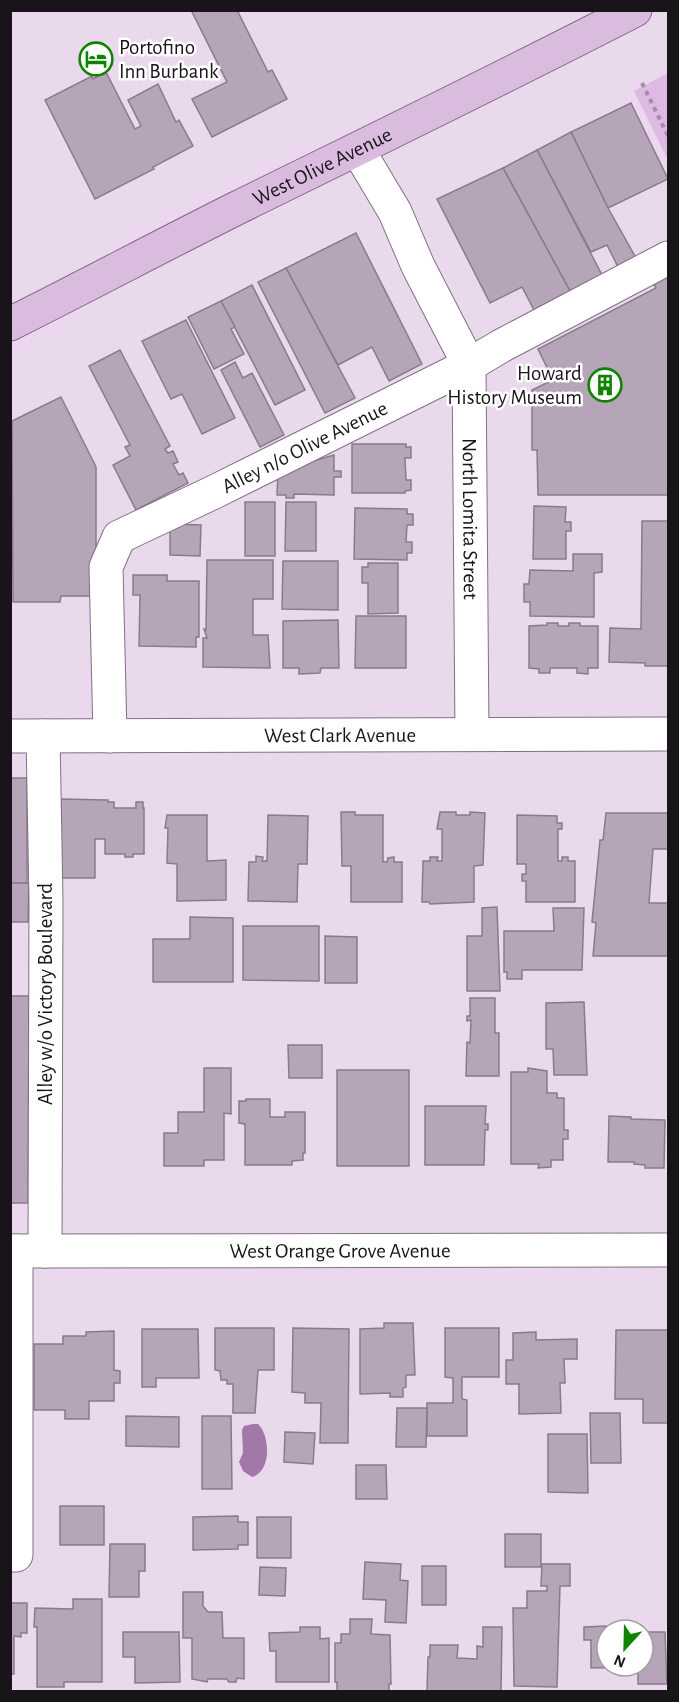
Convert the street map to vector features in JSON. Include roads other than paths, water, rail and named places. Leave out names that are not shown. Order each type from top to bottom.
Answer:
[{"type":"main road","name":"West Olive Avenue","points":[[10,324],[634,10]]},
{"type":"street","name":"North Lomita Street","points":[[358,150],[395,212],[418,266],[468,365],[472,735]]},
{"type":"street","name":"Alley n/o Olive Avenue","points":[[110,736],[106,567],[119,537],[468,365],[669,258]]},
{"type":"street","name":"West Clark Avenue","points":[[10,736],[669,734]]},
{"type":"street","name":"Alley w/o Victory Boulevard","points":[[10,1555],[16,1555],[24,1251],[46,900],[43,736]]},
{"type":"street","name":"West Orange Grove Avenue","points":[[24,1251],[669,1250]]},
{"type":"place","name":"Portofino Inn Burbank","points":[[96,59]]},
{"type":"place","name":"Howard History Museum","points":[[605,385]]}]
